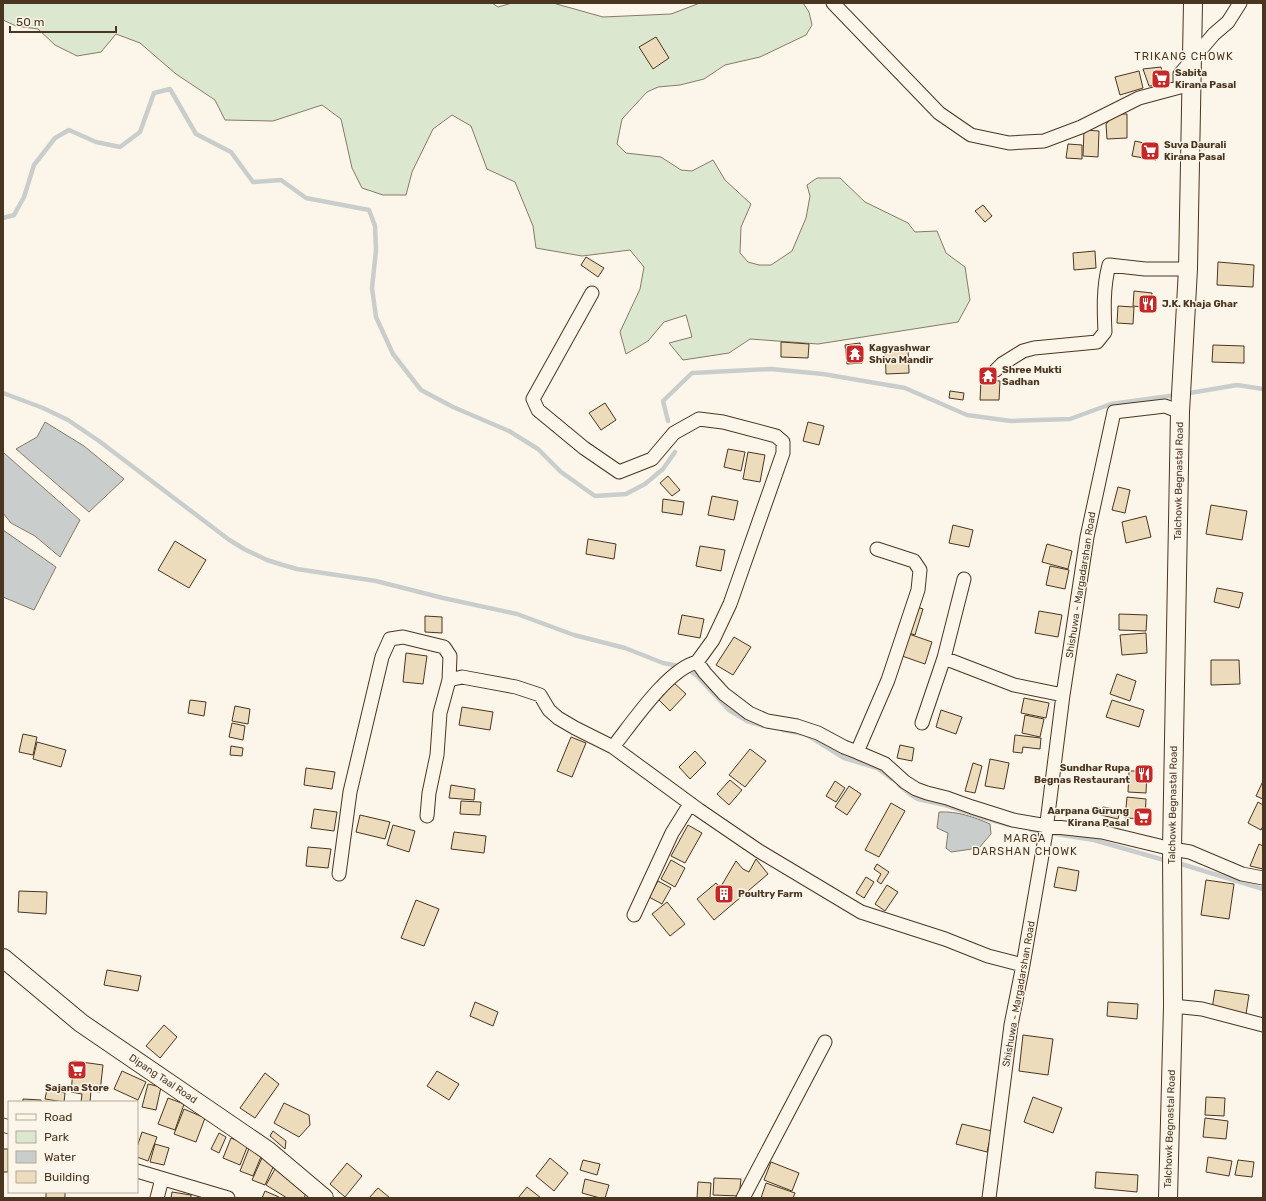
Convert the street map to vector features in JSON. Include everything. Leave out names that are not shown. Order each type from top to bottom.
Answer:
[{"type":"main road","points":[[1188,269],[1193,3]]},
{"type":"main road","name":"Talchowk Begnastal Road","points":[[1168,1198],[1173,1006],[1172,849],[1180,412],[1188,269]]},
{"type":"main road","name":"Dipang Taal Road","points":[[3,958],[81,1023],[267,1150],[324,1198]]},
{"type":"street","points":[[833,3],[938,114],[971,135],[1009,143],[1044,141],[1081,127],[1139,98],[1180,87],[1180,74],[1214,34],[1228,22],[1240,3]]},
{"type":"street","points":[[996,370],[1002,364],[1024,351],[1034,348],[1097,342],[1106,332],[1104,307],[1108,265],[1145,269],[1188,269]]},
{"type":"street","points":[[592,293],[533,398],[538,410],[584,448],[619,472],[652,459],[674,433],[699,419],[724,422],[776,436],[783,442],[782,453],[730,604],[713,640],[651,699],[613,747]]},
{"type":"street","name":"Shishuwa - Margadarshan Road","points":[[989,1198],[1011,1025],[1046,832],[1063,695],[1087,537],[1114,412],[1165,406],[1180,412]]},
{"type":"street","points":[[857,752],[888,680],[918,590],[920,570],[914,561],[877,549]]},
{"type":"street","points":[[922,723],[944,658],[964,579]]},
{"type":"street","points":[[338,874],[350,792],[382,657],[390,639],[403,637],[444,647],[450,656],[449,680],[440,713],[437,755],[429,793],[427,816]]},
{"type":"street","points":[[944,658],[1014,685],[1063,695]]},
{"type":"street","points":[[688,665],[705,673],[724,694],[749,713],[767,721],[797,726],[818,733],[844,748],[885,764],[905,782],[916,789],[948,798],[1046,832],[1102,832],[1190,852],[1242,874],[1263,878]]},
{"type":"street","points":[[449,680],[462,677],[516,687],[540,695],[549,710],[558,718],[613,747],[690,804],[759,851],[861,912],[945,939],[988,956],[1023,965]]},
{"type":"street","points":[[634,915],[672,833],[690,804]]},
{"type":"street","points":[[1173,1006],[1202,1008],[1263,1025]]},
{"type":"street","points":[[743,1198],[825,1042]]},
{"type":"street","points":[[138,1171],[228,1198]]},
{"type":"street","points":[[157,1198],[162,1179]]},
{"type":"green space","points":[[3,3],[492,3],[498,7],[512,3],[553,3],[603,17],[671,14],[700,3],[803,3],[809,12],[812,25],[806,35],[760,57],[725,65],[704,79],[680,85],[658,87],[647,92],[622,119],[617,144],[626,153],[661,157],[681,170],[692,171],[713,160],[725,180],[751,204],[741,227],[740,253],[748,262],[759,265],[771,265],[792,251],[806,218],[810,196],[807,185],[817,178],[840,178],[865,202],[908,223],[915,232],[937,231],[946,253],[965,267],[970,300],[958,322],[818,344],[750,339],[729,353],[683,360],[669,343],[692,337],[686,315],[664,322],[648,341],[626,354],[620,332],[640,289],[644,267],[630,250],[582,256],[536,248],[533,226],[515,182],[487,169],[471,126],[452,115],[433,129],[412,172],[406,195],[383,195],[362,188],[352,168],[341,119],[322,105],[273,121],[225,120],[215,100],[176,74],[140,43],[116,34],[101,52],[77,56],[55,45],[38,29],[16,26],[3,20]]},
{"type":"water","points":[[45,422],[84,446],[124,479],[89,512],[16,449],[37,437]]},
{"type":"water","points":[[4,453],[80,520],[60,557],[35,536],[11,523],[3,513]]},
{"type":"water","points":[[3,530],[56,567],[34,610],[3,597]]},
{"type":"water","points":[[939,812],[959,814],[984,821],[990,824],[991,834],[979,848],[951,852],[946,848],[948,833],[937,828]]},
{"type":"building","points":[[656,37],[669,58],[653,69],[639,47]]},
{"type":"building","points":[[1161,67],[1165,85],[1149,86],[1143,69]]},
{"type":"building","points":[[1139,71],[1143,88],[1120,95],[1115,77]]},
{"type":"building","points":[[1116,114],[1127,114],[1127,138],[1107,139],[1106,124]]},
{"type":"building","points":[[1084,130],[1099,131],[1098,157],[1083,156]]},
{"type":"building","points":[[1135,141],[1157,146],[1156,160],[1132,156]]},
{"type":"building","points":[[1068,144],[1082,145],[1082,159],[1066,158]]},
{"type":"building","points":[[983,205],[992,216],[985,222],[975,211]]},
{"type":"building","points":[[1095,251],[1096,268],[1074,270],[1073,253]]},
{"type":"building","points":[[586,257],[604,268],[598,277],[581,265]]},
{"type":"building","points":[[1218,262],[1254,265],[1253,287],[1217,285]]},
{"type":"building","points":[[1134,291],[1152,293],[1150,308],[1133,306]]},
{"type":"building","points":[[1118,306],[1134,307],[1133,324],[1117,323]]},
{"type":"building","points":[[781,342],[809,344],[808,358],[781,357]]},
{"type":"building","points":[[860,343],[862,363],[847,364],[845,345]]},
{"type":"building","points":[[1213,345],[1244,346],[1244,363],[1212,362]]},
{"type":"building","points":[[885,347],[908,347],[909,373],[886,374]]},
{"type":"building","points":[[981,380],[1000,381],[999,400],[980,400]]},
{"type":"building","points":[[950,391],[964,393],[963,400],[949,398]]},
{"type":"building","points":[[605,403],[616,420],[601,430],[589,413]]},
{"type":"building","points":[[808,422],[824,426],[819,445],[803,441]]},
{"type":"building","points":[[728,449],[745,452],[741,471],[724,467]]},
{"type":"building","points":[[748,452],[765,455],[760,482],[743,479]]},
{"type":"building","points":[[668,476],[680,490],[672,496],[660,483]]},
{"type":"building","points":[[1118,487],[1130,490],[1125,513],[1112,510]]},
{"type":"building","points":[[712,496],[738,501],[734,520],[708,515]]},
{"type":"building","points":[[663,499],[684,502],[682,515],[662,512]]},
{"type":"building","points":[[1211,505],[1247,511],[1242,540],[1206,534]]},
{"type":"building","points":[[1146,516],[1151,537],[1126,543],[1122,522]]},
{"type":"building","points":[[953,525],[973,530],[969,547],[949,543]]},
{"type":"building","points":[[588,539],[616,544],[614,559],[586,554]]},
{"type":"building","points":[[175,541],[206,560],[189,588],[158,570]]},
{"type":"building","points":[[1047,544],[1072,551],[1068,569],[1042,562]]},
{"type":"building","points":[[700,546],[725,550],[721,571],[696,566]]},
{"type":"building","points":[[1050,566],[1069,570],[1065,589],[1046,585]]},
{"type":"building","points":[[1217,588],[1243,593],[1239,608],[1214,602]]},
{"type":"building","points":[[914,606],[923,609],[915,635],[906,632]]},
{"type":"building","points":[[1039,611],[1062,615],[1058,637],[1035,633]]},
{"type":"building","points":[[1119,614],[1147,615],[1146,631],[1119,630]]},
{"type":"building","points":[[682,615],[704,619],[700,638],[678,634]]},
{"type":"building","points":[[425,616],[442,617],[442,633],[425,632]]},
{"type":"building","points":[[1146,633],[1147,653],[1122,655],[1120,635]]},
{"type":"building","points":[[909,634],[932,642],[925,664],[902,656]]},
{"type":"building","points":[[734,637],[751,647],[733,675],[716,665]]},
{"type":"building","points":[[406,653],[427,656],[423,684],[403,682]]},
{"type":"building","points":[[1211,660],[1239,660],[1240,684],[1211,685]]},
{"type":"building","points":[[1117,674],[1136,681],[1130,701],[1110,694]]},
{"type":"building","points":[[673,682],[686,694],[670,711],[657,698]]},
{"type":"building","points":[[1024,698],[1049,703],[1046,718],[1021,713]]},
{"type":"building","points":[[190,700],[206,702],[204,716],[188,713]]},
{"type":"building","points":[[1112,700],[1144,710],[1139,727],[1106,717]]},
{"type":"building","points":[[235,706],[250,709],[248,724],[232,721]]},
{"type":"building","points":[[462,707],[493,712],[490,730],[459,725]]},
{"type":"building","points":[[941,710],[962,717],[956,734],[936,727]]},
{"type":"building","points":[[1025,715],[1044,719],[1040,737],[1022,733]]},
{"type":"building","points":[[232,723],[245,726],[243,740],[229,737]]},
{"type":"building","points":[[23,734],[37,737],[33,755],[19,752]]},
{"type":"building","points":[[1015,735],[1041,738],[1040,749],[1023,747],[1022,753],[1013,752]]},
{"type":"building","points":[[571,737],[586,743],[572,777],[557,771]]},
{"type":"building","points":[[37,742],[66,750],[61,767],[33,759]]},
{"type":"building","points":[[900,745],[914,748],[912,761],[897,758]]},
{"type":"building","points":[[231,746],[243,748],[242,756],[230,755]]},
{"type":"building","points":[[750,749],[766,761],[745,787],[729,775]]},
{"type":"building","points":[[695,751],[706,763],[690,779],[679,767]]},
{"type":"building","points":[[990,759],[1009,763],[1004,789],[985,786]]},
{"type":"building","points":[[973,763],[982,766],[975,793],[965,791]]},
{"type":"building","points":[[306,768],[335,772],[332,789],[304,785]]},
{"type":"building","points":[[1129,771],[1147,771],[1146,793],[1128,792]]},
{"type":"building","points":[[730,780],[742,790],[729,805],[717,794]]},
{"type":"building","points":[[835,781],[845,788],[836,802],[826,796]]},
{"type":"building","points":[[1263,781],[1263,799],[1256,796]]},
{"type":"building","points":[[451,785],[475,789],[474,800],[449,798]]},
{"type":"building","points":[[849,786],[861,794],[847,815],[835,807]]},
{"type":"building","points":[[1127,797],[1146,799],[1145,819],[1125,818]]},
{"type":"building","points":[[461,801],[481,802],[480,815],[460,814]]},
{"type":"building","points":[[1258,802],[1263,805],[1263,826],[1261,830],[1248,823]]},
{"type":"building","points":[[891,803],[905,811],[879,857],[865,850]]},
{"type":"building","points":[[1103,807],[1120,810],[1118,819],[1101,815]]},
{"type":"building","points":[[314,809],[337,812],[334,831],[311,828]]},
{"type":"building","points":[[360,815],[390,822],[385,839],[356,832]]},
{"type":"building","points":[[393,825],[415,831],[409,852],[387,845]]},
{"type":"building","points":[[688,825],[702,833],[685,863],[671,856]]},
{"type":"building","points":[[454,832],[486,836],[484,853],[451,849]]},
{"type":"building","points":[[1259,844],[1263,846],[1263,869],[1250,866]]},
{"type":"building","points":[[308,847],[331,849],[328,868],[306,866]]},
{"type":"building","name":"Poultry Farm","points":[[756,859],[768,874],[714,920],[697,899],[716,883],[720,888],[736,861],[743,869],[749,872]]},
{"type":"building","points":[[671,860],[685,868],[675,887],[661,879]]},
{"type":"building","points":[[877,864],[889,872],[881,884],[877,881],[881,874],[874,869]]},
{"type":"building","points":[[1058,867],[1079,871],[1076,891],[1054,887]]},
{"type":"building","points":[[866,877],[874,882],[864,898],[856,893]]},
{"type":"building","points":[[1206,880],[1234,884],[1229,919],[1201,915]]},
{"type":"building","points":[[658,881],[671,888],[662,904],[649,897]]},
{"type":"building","points":[[887,885],[898,892],[885,911],[875,904]]},
{"type":"building","points":[[19,891],[47,892],[46,914],[18,912]]},
{"type":"building","points":[[416,900],[439,909],[424,946],[401,938]]},
{"type":"building","points":[[667,902],[685,924],[670,936],[652,914]]},
{"type":"building","points":[[107,970],[141,976],[138,991],[104,985]]},
{"type":"building","points":[[1215,990],[1249,995],[1246,1014],[1212,1009]]},
{"type":"building","points":[[475,1002],[498,1012],[493,1026],[470,1016]]},
{"type":"building","points":[[1108,1002],[1138,1004],[1137,1019],[1107,1016]]},
{"type":"building","points":[[164,1025],[177,1037],[160,1058],[146,1046]]},
{"type":"building","points":[[1023,1035],[1053,1039],[1048,1075],[1019,1071]]},
{"type":"building","points":[[74,1061],[103,1065],[100,1092],[91,1091],[90,1101],[81,1101],[82,1094],[71,1092]]},
{"type":"building","points":[[122,1071],[146,1082],[138,1100],[114,1089]]},
{"type":"building","points":[[437,1071],[459,1084],[449,1100],[427,1086]]},
{"type":"building","points":[[265,1073],[279,1084],[255,1118],[240,1108]]},
{"type":"building","points":[[148,1084],[161,1087],[156,1110],[142,1107]]},
{"type":"building","points":[[47,1089],[65,1093],[64,1101],[45,1099]]},
{"type":"building","points":[[1033,1097],[1062,1108],[1053,1133],[1024,1122]]},
{"type":"building","points":[[1206,1097],[1225,1098],[1224,1116],[1205,1115]]},
{"type":"building","points":[[168,1098],[184,1104],[175,1130],[158,1124]]},
{"type":"building","points":[[23,1099],[41,1100],[41,1101],[23,1101]]},
{"type":"building","points":[[284,1103],[309,1115],[310,1125],[299,1137],[274,1123]]},
{"type":"building","points":[[184,1109],[205,1118],[196,1142],[174,1134]]},
{"type":"building","points":[[1205,1118],[1228,1121],[1226,1139],[1203,1137]]},
{"type":"building","points":[[962,1124],[992,1131],[987,1152],[956,1144]]},
{"type":"building","points":[[273,1131],[286,1141],[285,1149],[270,1136]]},
{"type":"building","points":[[142,1132],[157,1137],[148,1161],[138,1157],[138,1144]]},
{"type":"building","points":[[219,1133],[226,1137],[219,1153],[211,1149]]},
{"type":"building","points":[[231,1138],[248,1145],[240,1165],[223,1158]]},
{"type":"building","points":[[155,1144],[169,1148],[164,1165],[150,1162]]},
{"type":"building","points":[[250,1146],[263,1152],[253,1176],[240,1171]]},
{"type":"building","points":[[3,1149],[8,1149],[8,1172],[3,1172]]},
{"type":"building","points":[[1208,1157],[1232,1161],[1229,1176],[1206,1172]]},
{"type":"building","points":[[262,1158],[275,1163],[265,1185],[252,1180]]},
{"type":"building","points":[[550,1158],[568,1173],[554,1191],[536,1176]]},
{"type":"building","points":[[583,1160],[600,1164],[597,1175],[580,1170]]},
{"type":"building","points":[[1238,1160],[1254,1162],[1252,1177],[1235,1175]]},
{"type":"building","points":[[771,1162],[799,1173],[792,1191],[764,1180]]},
{"type":"building","points":[[347,1163],[362,1176],[345,1197],[330,1184]]},
{"type":"building","points":[[275,1169],[307,1191],[304,1198],[287,1198],[266,1185]]},
{"type":"building","points":[[1096,1172],[1138,1175],[1137,1192],[1095,1188]]},
{"type":"building","points":[[714,1178],[741,1179],[739,1196],[713,1195]]},
{"type":"building","points":[[585,1179],[609,1185],[605,1198],[582,1193]]},
{"type":"building","points":[[698,1182],[711,1183],[710,1198],[697,1198]]},
{"type":"building","points":[[766,1183],[795,1193],[793,1198],[761,1198]]},
{"type":"building","points":[[527,1187],[541,1198],[518,1198]]},
{"type":"building","points":[[378,1188],[390,1198],[369,1198]]},
{"type":"building","points":[[265,1191],[279,1197],[262,1198]]},
{"type":"building","points":[[172,1192],[191,1195],[191,1198],[171,1198]]},
{"type":"building","points":[[46,1193],[65,1193],[65,1198],[46,1198]]},
{"type":"waterway","points":[[3,218],[14,215],[24,197],[34,165],[55,138],[69,130],[96,142],[120,147],[140,132],[154,93],[170,89],[196,134],[231,152],[253,182],[281,180],[306,198],[369,210],[375,226],[376,250],[372,288],[376,317],[393,354],[421,390],[453,407],[509,431],[538,449],[561,472],[595,496],[626,494],[645,484],[663,469],[675,452]]},
{"type":"waterway","points":[[668,421],[663,401],[692,373],[771,369],[823,374],[905,388],[967,415],[1011,421],[1070,419],[1111,404],[1177,395]]},
{"type":"waterway","points":[[1184,394],[1237,385],[1263,389]]},
{"type":"waterway","points":[[3,393],[43,408],[68,420],[99,441],[228,539],[244,549],[267,560],[297,569],[376,581],[443,598],[517,614],[574,635],[625,648],[663,663],[684,667],[697,676],[729,710],[747,721],[764,726]]},
{"type":"waterway","points":[[783,730],[804,734],[844,758],[877,768],[892,779]]},
{"type":"waterway","points":[[899,785],[918,799],[945,805],[1009,825]]},
{"type":"waterway","points":[[1031,830],[1094,840],[1164,860]]},
{"type":"waterway","points":[[1178,863],[1263,889]]},
{"type":"place","name":"Sabita Kirana Pasal","points":[[1161,79]]},
{"type":"place","name":"Suva Daurali Kirana Pasal","points":[[1150,151]]},
{"type":"place","name":"J.K. Khaja Ghar","points":[[1148,304]]},
{"type":"place","name":"Kagyashwar Shiva Mandir","points":[[855,354]]},
{"type":"place","name":"Shree Mukti Sadhan","points":[[988,376]]},
{"type":"place","name":"Sundhar Rupa Begnas Restaurant","points":[[1144,774]]},
{"type":"place","name":"Aarpana Gurung Kirana Pasal","points":[[1143,817]]},
{"type":"place","name":"Poultry Farm","points":[[724,894]]},
{"type":"place","name":"Sajana Store","points":[[77,1070]]},
{"type":"district","name":"TRIKANG CHOWK","points":[[1184,56]]},
{"type":"district","name":"MARGA DARSHAN CHOWK","points":[[1025,844]]}]
